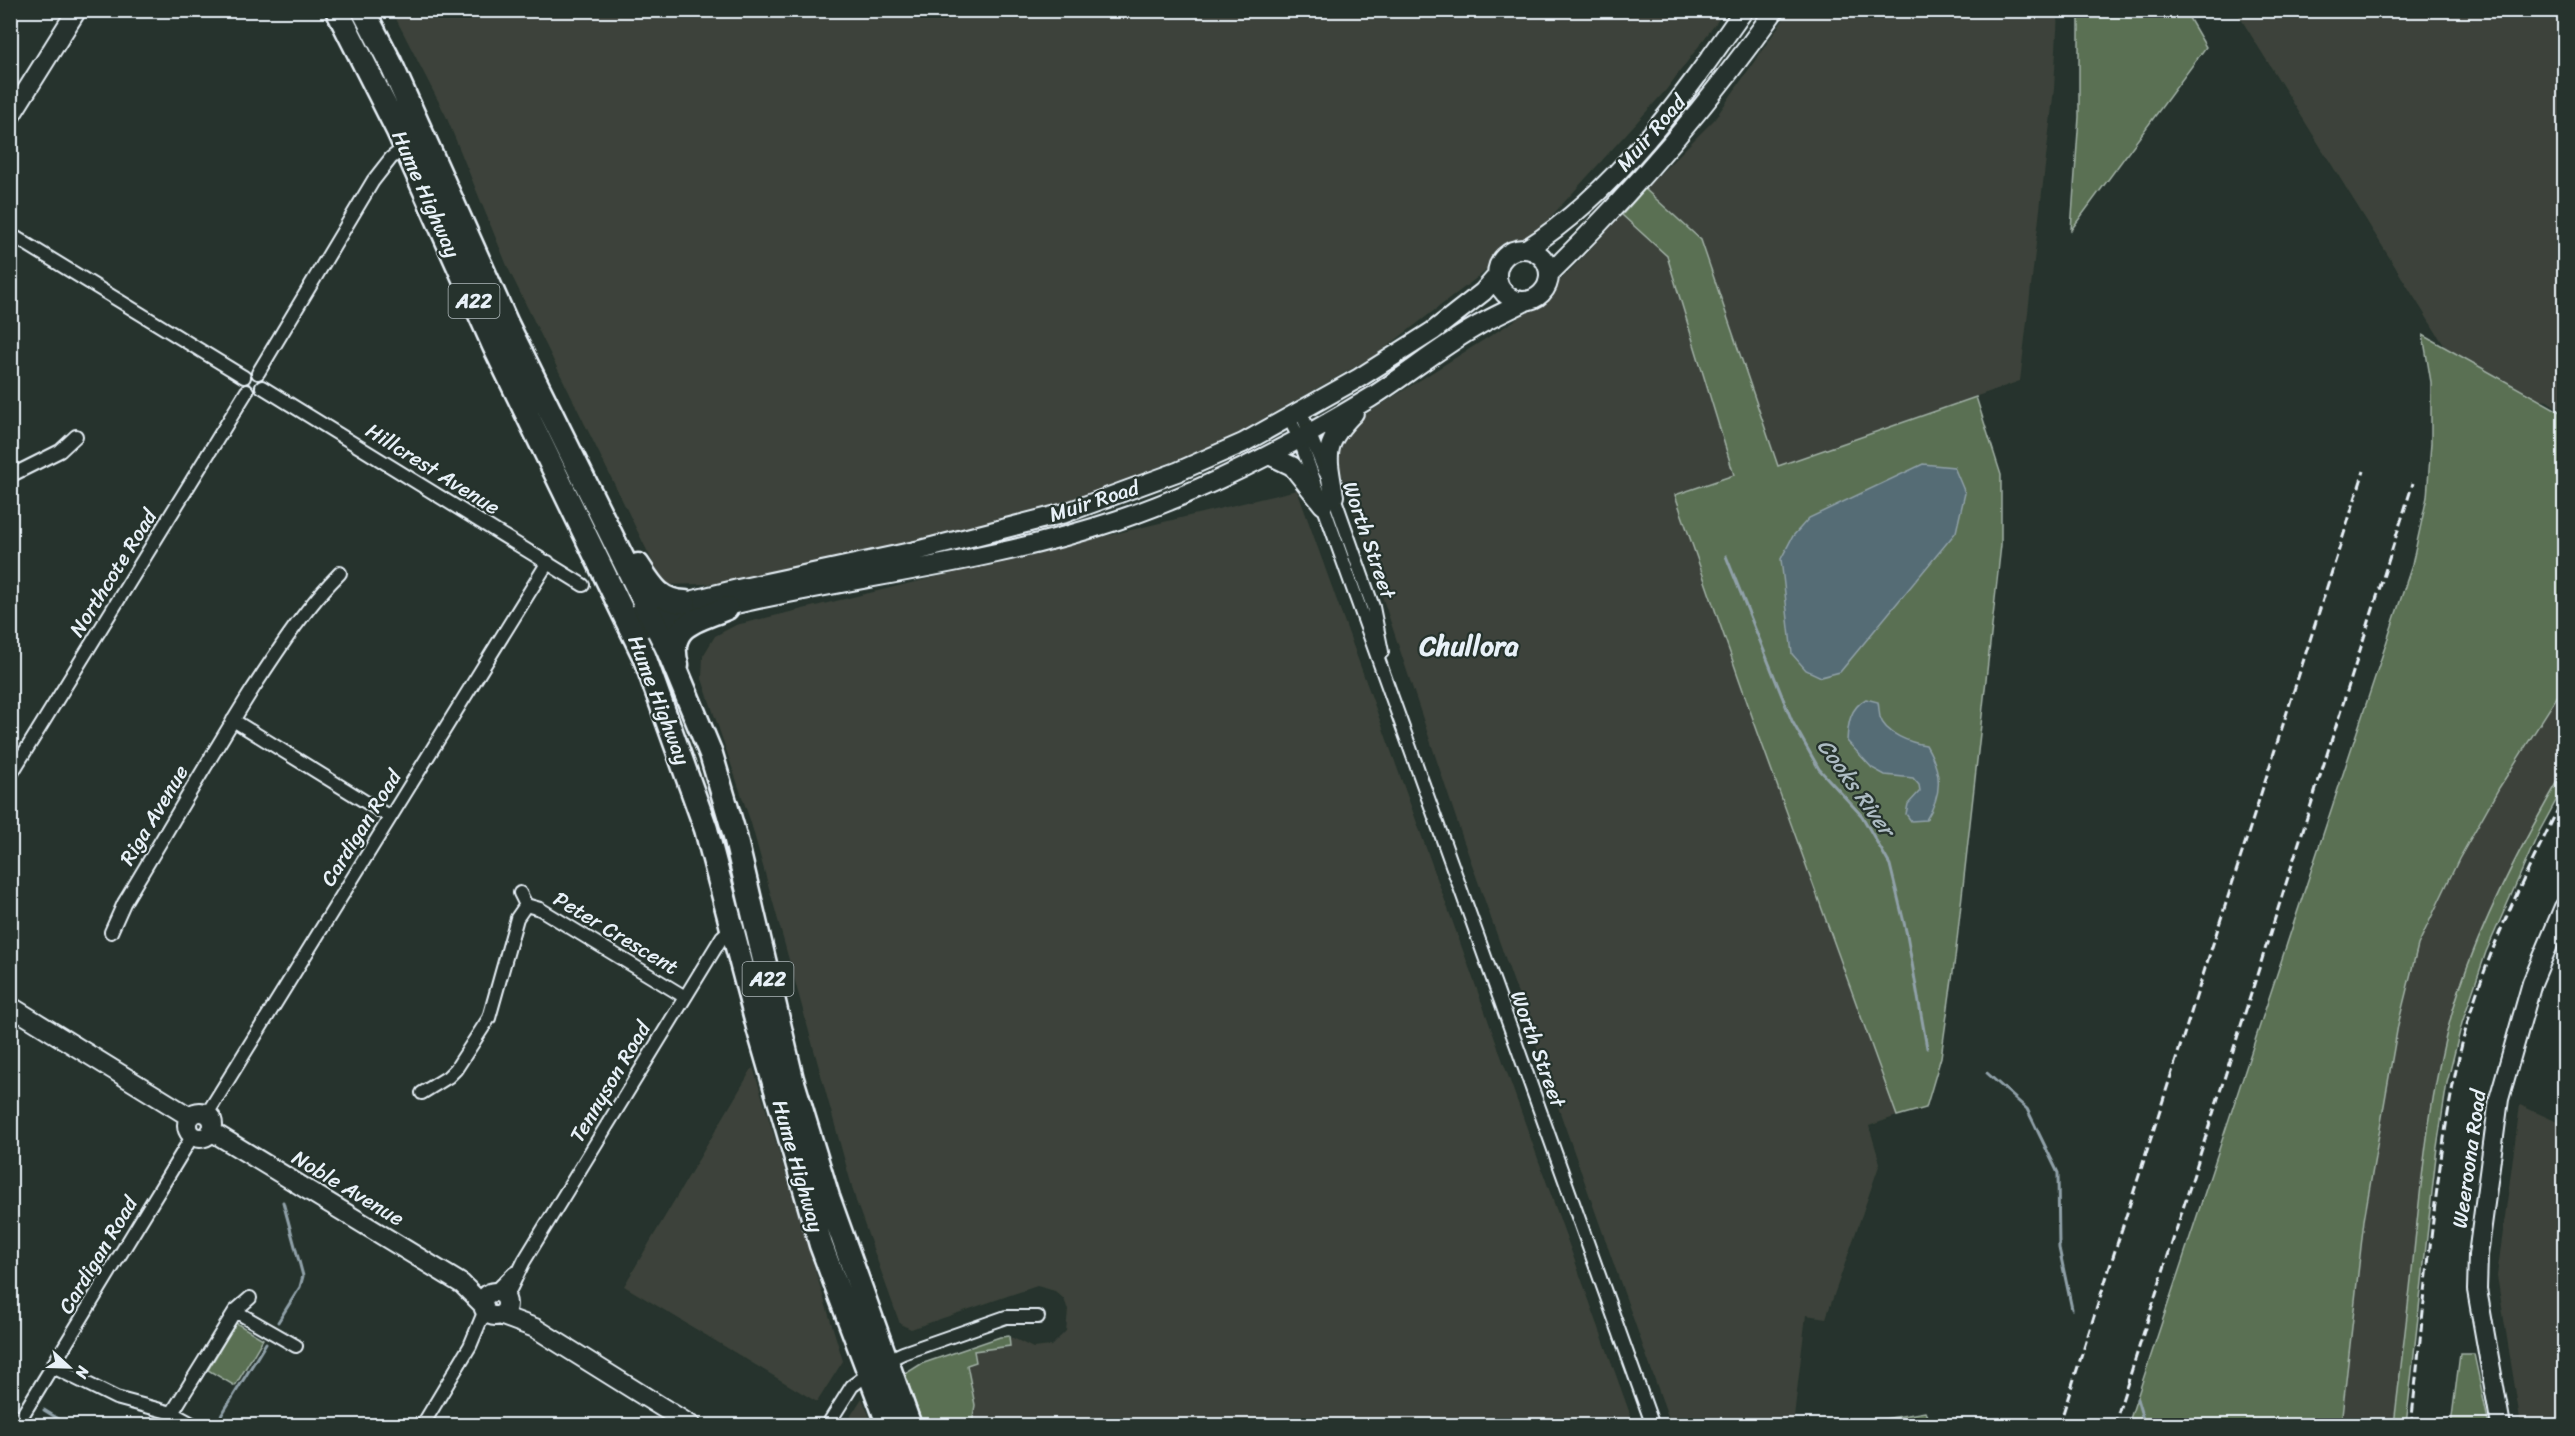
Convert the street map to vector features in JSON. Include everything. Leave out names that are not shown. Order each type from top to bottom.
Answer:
[{"type":"highway","name":"Hume Highway","points":[[337,10],[405,147],[494,346],[630,624],[706,829],[759,1031],[821,1245],[877,1366],[910,1425]]},
{"type":"highway","name":"Hume Highway","points":[[363,10],[390,62],[507,324],[652,617],[711,754],[735,836],[792,1079],[877,1366],[889,1425]]},
{"type":"highway","points":[[591,497],[656,590],[666,599],[685,602]]},
{"type":"highway","points":[[683,687],[675,656],[674,644],[677,634],[687,625],[727,608]]},
{"type":"street","points":[[10,117],[77,10]]},
{"type":"street","name":"Muir Road","points":[[1526,249],[1556,230],[1644,142],[1696,78],[1744,10]]},
{"type":"street","name":"Muir Road","points":[[1550,274],[1627,196],[1678,138],[1723,83],[1774,10]]},
{"type":"street","points":[[258,373],[373,181],[391,158],[405,147]]},
{"type":"street","points":[[10,234],[244,377]]},
{"type":"street","points":[[1526,249],[1540,255],[1545,260],[1550,274],[1549,281],[1541,294],[1526,301],[1510,298],[1499,284],[1497,276],[1498,268],[1507,255],[1513,251],[1526,249]]},
{"type":"street","name":"Muir Road","points":[[630,624],[685,602],[920,550],[1065,513],[1177,472],[1243,443],[1407,349],[1474,299],[1497,276]]},
{"type":"street","name":"Muir Road","points":[[652,617],[727,608],[831,584],[972,560],[1118,519],[1173,498],[1269,455],[1371,397],[1478,325],[1526,301]]},
{"type":"street","points":[[252,371],[258,373],[262,377],[262,387],[254,392],[248,391],[243,383],[244,377],[252,371]]},
{"type":"street","name":"Hillcrest Avenue","points":[[262,387],[583,585]]},
{"type":"street","name":"Northcote Road","points":[[10,776],[248,391]]},
{"type":"street","points":[[1328,501],[1328,458],[1331,442],[1337,430],[1371,397]]},
{"type":"street","name":"Worth Street","points":[[1295,415],[1373,607],[1388,685],[1653,1425]]},
{"type":"street","points":[[10,476],[60,451],[76,436]]},
{"type":"street","points":[[1269,455],[1282,459],[1292,466],[1328,501]]},
{"type":"street","name":"Cardigan Road","points":[[16,1425],[548,562]]},
{"type":"street","name":"Riga Avenue","points":[[111,932],[124,903],[233,720],[315,598],[340,573]]},
{"type":"street","points":[[233,720],[390,817]]},
{"type":"street","name":"Peter Crescent","points":[[422,1092],[448,1077],[456,1069],[489,1018],[523,899],[685,997]]},
{"type":"street","name":"Weeroona Road","points":[[2501,1425],[2477,1290],[2478,1255],[2499,1099],[2532,982],[2565,907]]},
{"type":"street","name":"Tennyson Road","points":[[422,1425],[722,937],[733,927]]},
{"type":"street","name":"Noble Avenue","points":[[10,1006],[692,1425]]},
{"type":"street","points":[[172,1413],[235,1311],[250,1298]]},
{"type":"street","points":[[235,1311],[296,1346]]},
{"type":"street","points":[[827,1425],[852,1386],[877,1366],[903,1353],[1006,1317],[1038,1317]]},
{"type":"street","points":[[53,1366],[116,1398],[172,1413],[196,1425]]},
{"type":"shaded area","points":[[392,11],[1725,11],[1666,90],[1538,231],[1376,355],[1217,445],[1049,508],[933,538],[738,583],[664,585],[508,268],[446,116]]},
{"type":"shaded area","points":[[1789,11],[2058,11],[2054,89],[2020,381],[1778,466],[1701,240],[1645,189],[1714,120]]},
{"type":"shaded area","points":[[2236,11],[2564,11],[2564,412],[2547,401],[2470,387]]},
{"type":"shaded area","points":[[1622,215],[1667,256],[1735,476],[1676,495],[1753,719],[1897,1116],[1869,1126],[1880,1163],[1826,1318],[1806,1315],[1793,1425],[1671,1425],[1464,842],[1337,461],[1343,440],[1355,421],[1517,319],[1567,274]]},
{"type":"shaded area","points":[[1297,490],[1634,1425],[940,1425],[918,1372],[921,1364],[1003,1336],[1013,1338],[1033,1348],[1051,1346],[1066,1331],[1068,1310],[1064,1299],[1055,1291],[1037,1286],[911,1329],[900,1324],[856,1201],[751,823],[702,679],[703,656],[715,636],[736,625]]},
{"type":"shaded area","points":[[2564,686],[2564,771],[2513,867],[2479,941],[2453,1011],[2443,1050],[2426,1144],[2394,1425],[2341,1426],[2364,1220],[2398,1025],[2418,945],[2459,859],[2499,788]]},
{"type":"shaded area","points":[[753,1067],[843,1361],[817,1402],[624,1286]]},
{"type":"shaded area","points":[[2520,1105],[2564,1125],[2564,1425],[2521,1425],[2497,1276]]},
{"type":"shaded area","points":[[862,1398],[873,1425],[845,1425]]},
{"type":"green space","points":[[2079,11],[2185,11],[2206,47],[2071,230],[2079,117]]},
{"type":"green space","points":[[1645,189],[1701,240],[1778,466],[1976,397],[2001,475],[2001,545],[1955,958],[1941,1057],[1926,1108],[1897,1116],[1753,719],[1675,495],[1734,475],[1667,256],[1622,215]]},
{"type":"green space","points":[[2423,335],[2564,414],[2564,686],[2499,788],[2459,859],[2418,945],[2398,1025],[2364,1220],[2341,1425],[2128,1425],[2412,565],[2427,497],[2431,443],[2431,382]]},
{"type":"green space","points":[[2564,771],[2564,786],[2539,832],[2486,952],[2462,1023],[2447,1083],[2437,1147],[2406,1425],[2394,1425],[2429,1126],[2438,1069],[2452,1013],[2486,920],[2532,828]]},
{"type":"green space","points":[[236,1323],[263,1339],[235,1386],[208,1370]]},
{"type":"green space","points":[[1009,1336],[1010,1346],[974,1351],[976,1362],[967,1365],[975,1405],[972,1425],[923,1425],[905,1374],[921,1364]]},
{"type":"green space","points":[[2460,1354],[2474,1354],[2489,1425],[2451,1425]]},
{"type":"green space","points":[[1925,1412],[1931,1425],[1861,1425],[1861,1423]]},
{"type":"water","points":[[1923,464],[1954,467],[1965,493],[1956,532],[1840,672],[1821,677],[1806,670],[1792,654],[1781,559],[1793,536],[1809,518]]},
{"type":"water","points":[[1866,699],[1878,702],[1880,717],[1887,728],[1906,740],[1926,745],[1931,755],[1938,773],[1938,792],[1926,820],[1911,821],[1906,814],[1908,804],[1920,791],[1919,785],[1913,778],[1885,775],[1872,768],[1847,741],[1853,711]]},
{"type":"waterway","name":"Cooks River","points":[[1726,556],[1792,721],[1819,769],[1862,816],[1890,865],[1907,935],[1927,1048]]},
{"type":"waterway","name":"Cooks River","points":[[1987,1073],[2027,1109],[2058,1173],[2059,1248],[2072,1309]]},
{"type":"waterway","points":[[278,1322],[300,1287],[303,1276],[283,1202]]},
{"type":"waterway","points":[[216,1424],[266,1343]]},
{"type":"waterway","points":[[10,1389],[16,1393]]},
{"type":"waterway","name":"Cooks River","points":[[2137,1399],[2145,1426]]},
{"type":"waterway","points":[[44,1410],[70,1426]]},
{"type":"railway","points":[[2059,1426],[2364,471]]},
{"type":"railway","points":[[2114,1426],[2413,483]]},
{"type":"railway","points":[[2411,1426],[2439,1175],[2452,1090],[2465,1033],[2482,978],[2500,932],[2564,797]]},
{"type":"district","name":"Chullora","points":[[1469,646]]}]
